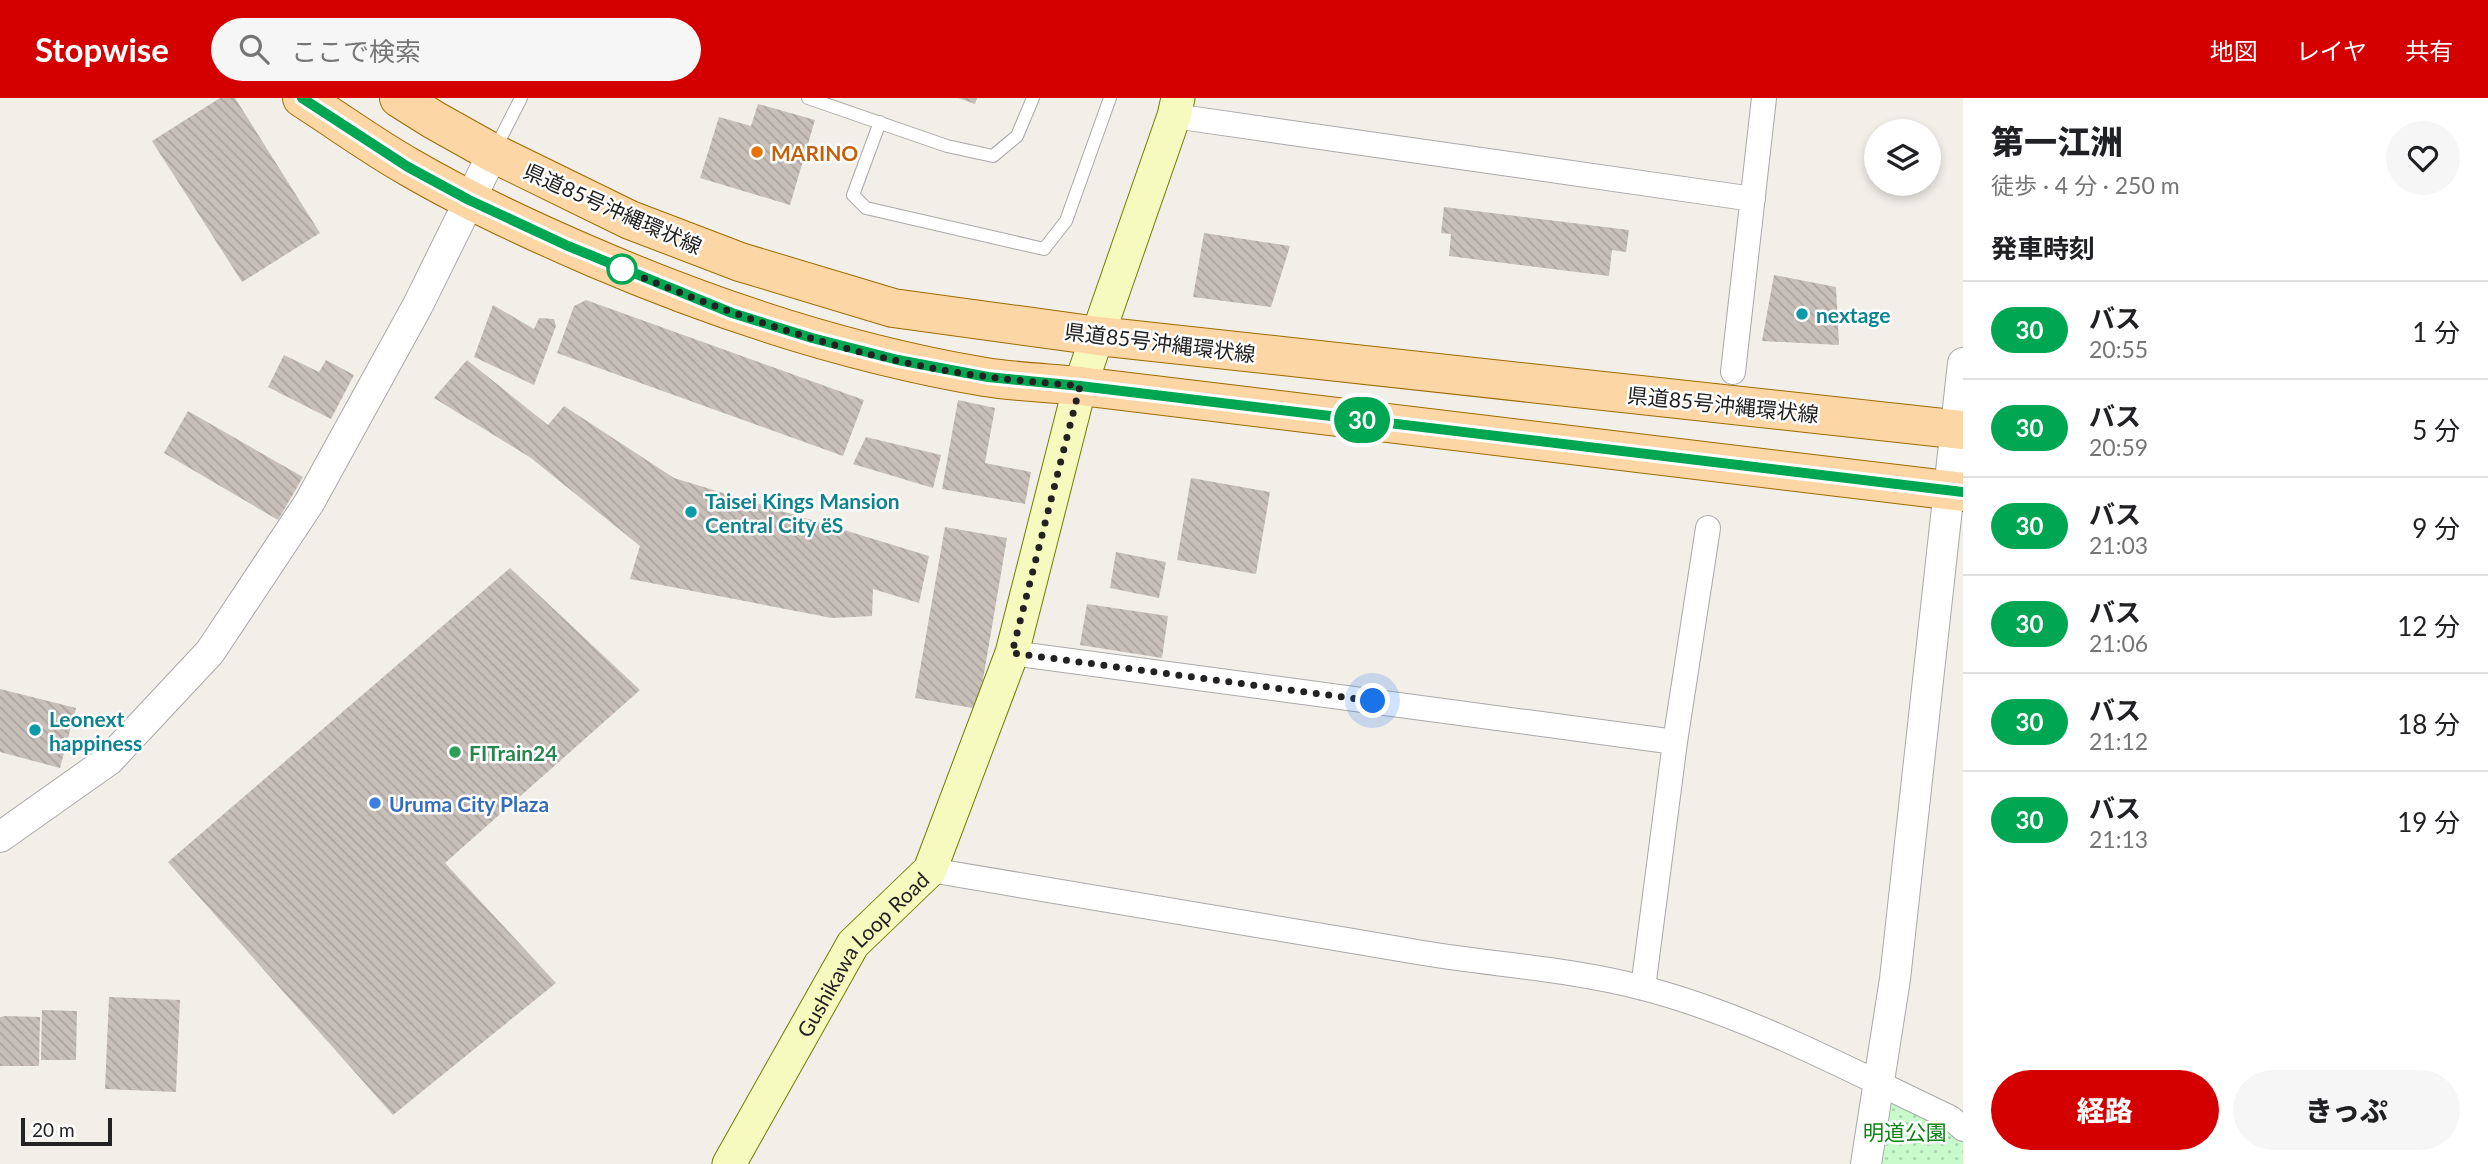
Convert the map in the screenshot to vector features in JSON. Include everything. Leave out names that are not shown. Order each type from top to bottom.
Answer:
[{"type":"main road","points":[[302,98],[408,167],[545,236],[732,313],[812,338],[898,360],[988,377],[1956,491]]},
{"type":"main road","name":"県道85号沖縄環状線","points":[[399,98],[493,153],[630,220],[740,262],[893,308],[1098,337],[1959,430]]},
{"type":"main road","name":"Gushikawa Loop Road","points":[[729,1164],[853,944],[930,870],[1012,653],[1080,386],[1176,107]]},
{"type":"street","points":[[1733,372],[1764,98]]},
{"type":"street","points":[[1176,107],[1754,199]]},
{"type":"street","points":[[0,836],[109,760],[210,652],[309,503],[418,305],[493,153]]},
{"type":"street","points":[[1866,1164],[1880,1084],[1956,491],[1963,363]]},
{"type":"street","points":[[1643,988],[1675,742],[1707,528]]},
{"type":"street","points":[[1012,653],[1675,742]]},
{"type":"street","points":[[930,870],[1461,959],[1563,972],[1643,988],[1737,1019],[1855,1071],[1951,1118],[1963,1129]]},
{"type":"lane","points":[[493,153],[521,98]]},
{"type":"lane","points":[[808,98],[947,146],[993,156],[1017,136],[1033,98]]},
{"type":"lane","points":[[880,122],[853,195],[866,208],[1044,249],[1066,222],[1110,98]]},
{"type":"green space","name":"明道公園","points":[[1879,1085],[1963,1129],[1963,1164],[1866,1164]]},
{"type":"building","points":[[220,98],[235,98],[320,233],[242,282],[152,141]]},
{"type":"building","points":[[958,98],[977,98],[975,104]]},
{"type":"building","name":"MARINO","points":[[758,104],[815,120],[790,205],[700,178],[719,117],[751,126]]},
{"type":"building","points":[[1444,207],[1629,230],[1626,252],[1612,250],[1609,276],[1449,256],[1451,234],[1441,233]]},
{"type":"building","points":[[1204,233],[1290,246],[1271,307],[1193,297]]},
{"type":"building","name":"nextage","points":[[1774,275],[1836,287],[1839,345],[1762,341]]},
{"type":"building","points":[[586,300],[864,400],[843,456],[557,353],[574,306]]},
{"type":"building","points":[[493,305],[534,329],[539,318],[554,319],[556,326],[534,385],[474,357]]},
{"type":"building","points":[[284,355],[319,372],[326,360],[354,375],[331,419],[268,387]]},
{"type":"building","name":"Taisei Kings Mansion Central City ëS","points":[[467,360],[548,425],[564,406],[674,478],[929,556],[919,603],[873,589],[872,616],[832,618],[630,579],[640,546],[531,458],[434,398]]},
{"type":"building","points":[[958,400],[995,408],[985,463],[1031,472],[1025,504],[942,489]]},
{"type":"building","points":[[188,411],[303,477],[278,520],[164,453]]},
{"type":"building","points":[[866,437],[941,455],[933,488],[853,464]]},
{"type":"building","points":[[1191,478],[1270,492],[1256,574],[1177,560]]},
{"type":"building","points":[[945,527],[1007,538],[978,709],[915,698]]},
{"type":"building","points":[[1116,552],[1166,562],[1159,598],[1110,588]]},
{"type":"building","name":"Uruma City Plaza","points":[[510,568],[640,690],[445,863],[556,983],[393,1115],[168,862]]},
{"type":"building","points":[[1087,604],[1168,616],[1162,658],[1080,645]]},
{"type":"building","name":"Leonext happiness","points":[[0,689],[76,708],[60,768],[0,752]]},
{"type":"building","points":[[109,997],[180,1000],[176,1092],[105,1089]]},
{"type":"building","points":[[42,1010],[77,1011],[76,1060],[41,1060]]},
{"type":"building","points":[[0,1017],[40,1017],[39,1066],[0,1066]]},
{"type":"bus line","name":"30","points":[[302,98],[408,167],[545,236],[732,313],[812,338],[898,360],[988,377],[1963,492]]},
{"type":"place","name":"MARINO","points":[[757,152]]},
{"type":"place","name":"nextage","points":[[1802,314]]},
{"type":"place","name":"Taisei Kings Mansion Central City ëS","points":[[691,512]]},
{"type":"place","name":"Leonext happiness","points":[[35,730]]},
{"type":"place","name":"FITrain24","points":[[455,752]]},
{"type":"place","name":"Uruma City Plaza","points":[[375,803]]},
{"type":"route","points":[[622,269],[616,266],[732,313],[812,338],[898,360],[988,377],[1080,386],[1012,653],[1373,701]]}]
